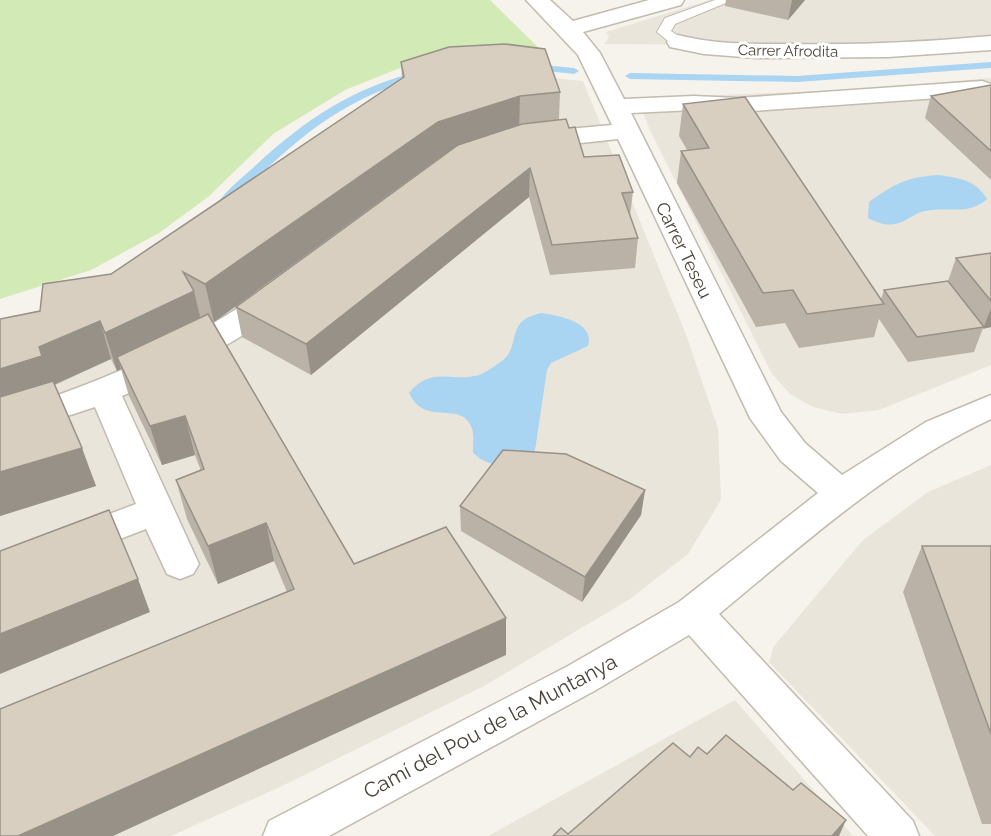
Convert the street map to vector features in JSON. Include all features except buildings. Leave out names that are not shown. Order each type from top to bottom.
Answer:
[{"type":"street","name":"Carrer Teseu","points":[[537,0],[569,29],[589,53],[767,418],[793,452],[841,493]]},
{"type":"street","points":[[569,29],[673,0]]},
{"type":"street","name":"Carrer Afrodita","points":[[678,42],[712,49],[854,52],[907,51],[991,43]]},
{"type":"street","points":[[510,144],[617,111],[694,103],[737,105],[982,88]]},
{"type":"street","points":[[0,426],[105,393],[211,340],[253,313],[297,279]]},
{"type":"street","points":[[105,393],[180,564]]},
{"type":"street","name":"Camí del Pou de la Muntanya","points":[[285,836],[582,678],[693,613],[841,493],[908,448],[991,406]]},
{"type":"street","points":[[0,570],[157,510]]},
{"type":"street","points":[[693,613],[897,836]]},
{"type":"lane","name":"Carrer Afrodita","points":[[678,42],[664,32],[670,21],[727,0]]},
{"type":"shaded area","points":[[710,0],[991,0],[991,36],[893,46],[604,44],[609,37],[606,32]]},
{"type":"shaded area","points":[[521,75],[583,81],[685,332],[718,428],[721,500],[688,554],[630,599],[484,686],[280,787],[171,836],[0,836],[0,337],[42,325],[340,119],[383,97]]},
{"type":"shaded area","points":[[991,78],[991,365],[879,410],[842,414],[813,407],[790,394],[772,374],[649,128],[638,98],[851,90]]},
{"type":"shaded area","points":[[991,465],[991,836],[935,836],[769,662],[774,646],[863,540],[928,492]]},
{"type":"shaded area","points":[[735,700],[853,836],[488,836]]},
{"type":"green space","points":[[0,0],[490,0],[546,55],[405,66],[345,90],[273,134],[208,197],[159,233],[91,270],[0,299]]},
{"type":"water","points":[[938,175],[972,184],[987,199],[965,209],[921,212],[895,224],[884,224],[868,218],[869,202],[886,190],[901,182]]},
{"type":"water","points":[[542,313],[565,318],[581,325],[589,338],[588,346],[551,363],[547,370],[535,450],[529,457],[514,464],[488,463],[473,453],[473,431],[467,420],[460,415],[424,409],[409,393],[417,385],[434,377],[469,377],[488,370],[509,354],[515,333],[523,321],[530,316]]},
{"type":"waterway","points":[[630,76],[797,79],[991,65]]},
{"type":"waterway","points":[[533,67],[574,71]]},
{"type":"waterway","points":[[225,201],[313,122],[336,107],[388,83],[420,74]]}]
